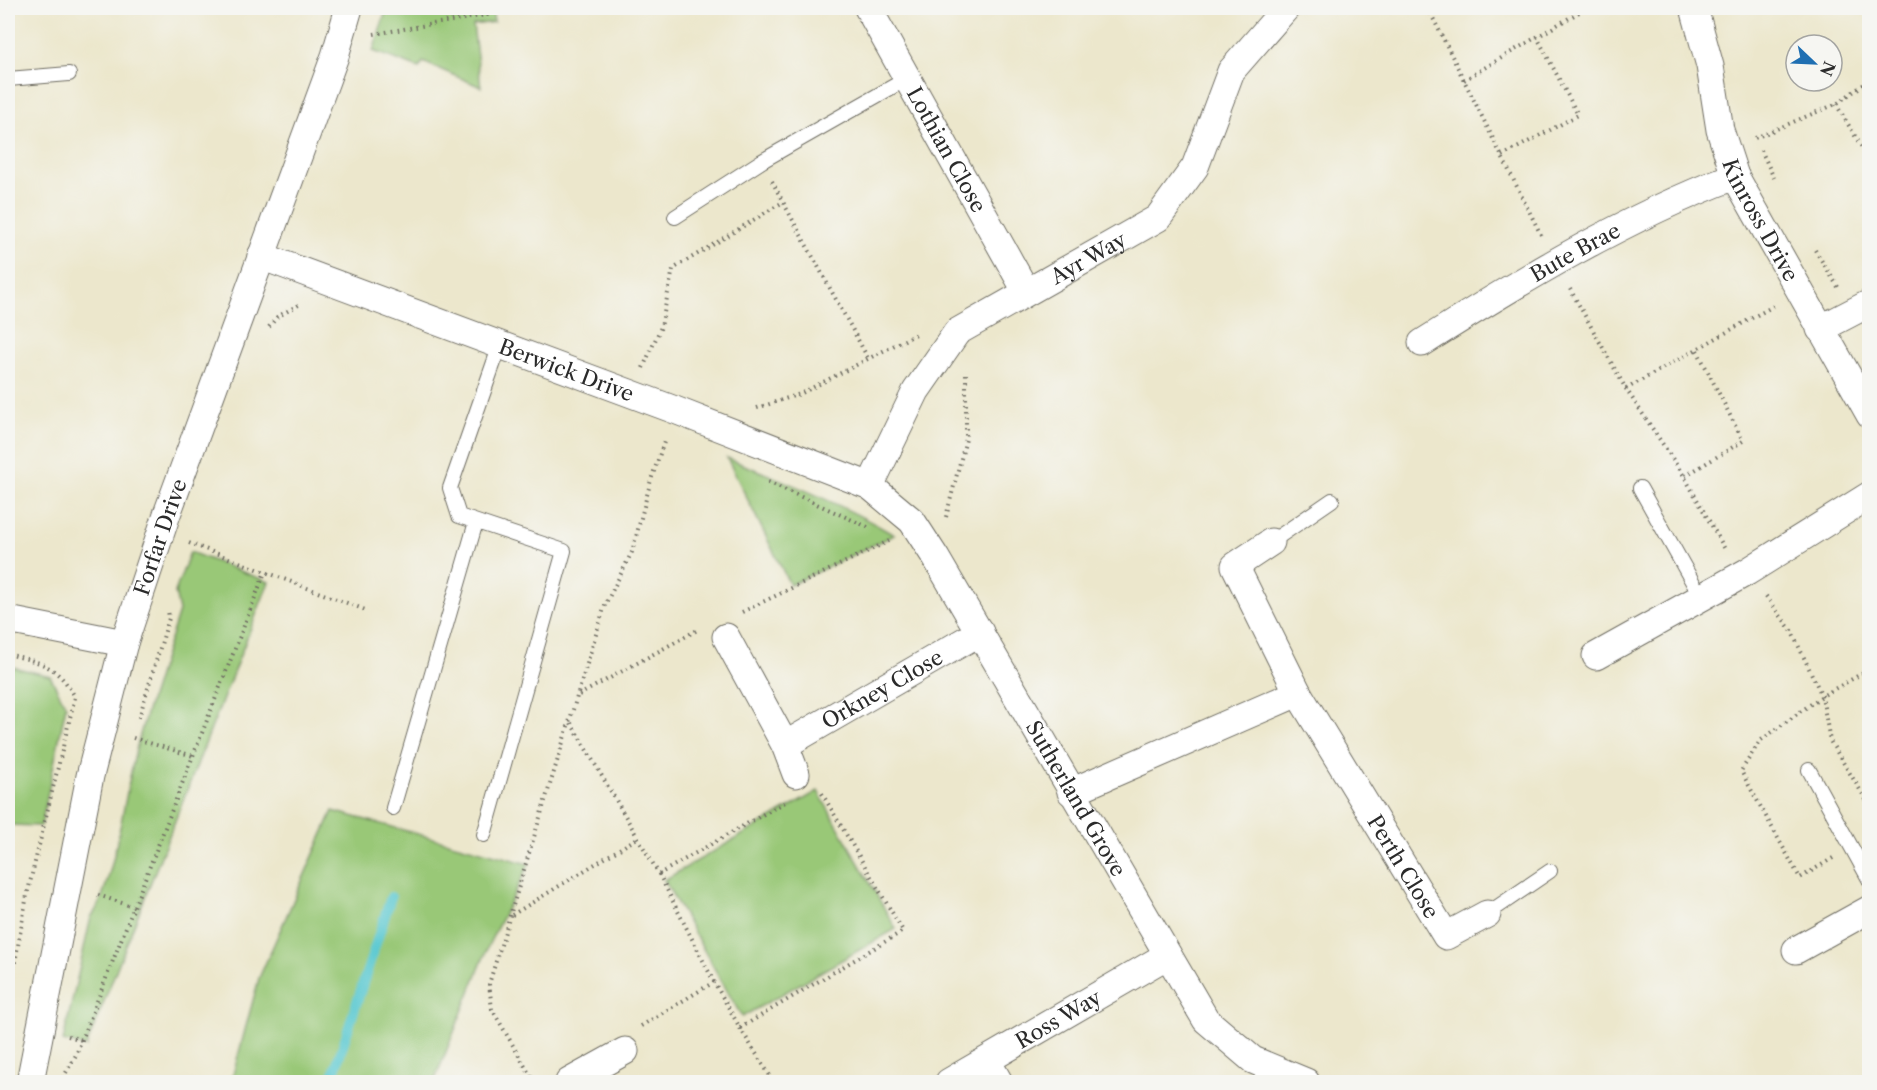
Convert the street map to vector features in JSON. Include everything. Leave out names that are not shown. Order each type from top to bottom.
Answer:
[{"type":"street","name":"Forfar Drive","points":[[30,1083],[90,776],[124,643],[167,514],[335,56],[349,8]]},
{"type":"street","name":"Lothian Close","points":[[868,8],[1026,291]]},
{"type":"street","name":"Ayr Way","points":[[870,486],[916,391],[957,332],[1158,218],[1195,167],[1231,71],[1286,8]]},
{"type":"street","name":"Kinross Drive","points":[[1694,8],[1710,66],[1720,130],[1736,176],[1869,415]]},
{"type":"street","name":"Bute Brae","points":[[1422,343],[1554,262],[1683,196],[1736,176]]},
{"type":"street","name":"Berwick Drive","points":[[261,256],[675,410],[870,486]]},
{"type":"street","points":[[1820,329],[1861,308]]},
{"type":"street","name":"Sutherland Grove","points":[[870,486],[912,521],[936,558],[1166,956],[1206,1020],[1253,1060],[1306,1083]]},
{"type":"street","points":[[1596,656],[1743,574],[1869,495]]},
{"type":"street","name":"Perth Close","points":[[1270,542],[1235,566],[1298,693],[1446,936],[1487,914]]},
{"type":"street","points":[[8,620],[124,643]]},
{"type":"street","name":"Orkney Close","points":[[785,745],[980,632]]},
{"type":"street","points":[[714,633],[785,745],[802,785]]},
{"type":"street","points":[[1071,792],[1298,693]]},
{"type":"street","points":[[1796,950],[1869,909]]},
{"type":"street","name":"Ross Way","points":[[949,1083],[993,1072],[1166,956]]},
{"type":"street","points":[[569,1083],[602,1075],[631,1040]]},
{"type":"lane","points":[[8,79],[69,74]]},
{"type":"lane","points":[[675,217],[762,161],[908,78]]},
{"type":"lane","points":[[484,835],[564,551],[459,516],[450,488],[500,345]]},
{"type":"lane","points":[[1640,488],[1701,597]]},
{"type":"lane","name":"Perth Close","points":[[1270,542],[1332,500]]},
{"type":"lane","points":[[393,808],[476,522]]},
{"type":"lane","points":[[1809,770],[1869,881]]},
{"type":"lane","name":"Perth Close","points":[[1487,914],[1550,871]]},
{"type":"path","points":[[373,34],[487,15],[486,8]]},
{"type":"path","points":[[1428,8],[1554,262],[1626,389],[1684,476],[1743,574],[1791,630],[1822,696],[1830,741],[1869,806]]},
{"type":"path","points":[[1464,80],[1586,8]]},
{"type":"path","points":[[1502,156],[1578,115],[1537,37]]},
{"type":"path","points":[[1755,138],[1836,104],[1869,80]]},
{"type":"path","points":[[1836,104],[1869,161]]},
{"type":"path","points":[[1752,127],[1775,181]]},
{"type":"path","points":[[632,394],[661,327],[674,269],[783,202],[869,360]]},
{"type":"path","points":[[1809,241],[1861,308]]},
{"type":"path","points":[[265,332],[277,317],[305,301],[320,277]]},
{"type":"path","points":[[1626,389],[1799,291]]},
{"type":"path","points":[[747,409],[800,394],[869,360],[943,319],[957,332],[966,364],[966,439],[936,558]]},
{"type":"path","points":[[1684,476],[1743,441],[1697,350]]},
{"type":"path","points":[[534,1083],[492,1009],[489,984],[512,916],[605,605],[633,552],[651,480],[675,410]]},
{"type":"path","points":[[766,481],[872,529]]},
{"type":"path","points":[[739,613],[892,539],[882,534]]},
{"type":"path","points":[[183,547],[185,541],[368,611]]},
{"type":"path","points":[[61,1083],[76,1055],[266,572]]},
{"type":"path","points":[[130,749],[169,618],[167,607]]},
{"type":"path","points":[[579,695],[714,633]]},
{"type":"path","points":[[8,654],[47,664],[65,679],[75,697],[27,895],[8,1002]]},
{"type":"path","points":[[1851,847],[1800,878],[1741,771],[1760,741],[1822,696],[1869,669]]},
{"type":"path","points":[[1863,673],[1869,682]]},
{"type":"path","points":[[571,722],[639,837],[714,982],[774,1083]]},
{"type":"path","points":[[133,738],[193,756]]},
{"type":"path","points":[[659,874],[802,785],[903,931],[740,1028]]},
{"type":"path","points":[[512,916],[639,837]]},
{"type":"path","points":[[93,900],[98,883]]},
{"type":"path","points":[[95,894],[134,907]]},
{"type":"path","points":[[631,1040],[714,982]]},
{"type":"green space","points":[[387,8],[492,8],[494,22],[473,25],[481,87],[423,62],[419,68],[373,51]]},
{"type":"green space","points":[[727,458],[833,503],[894,535],[790,585]]},
{"type":"green space","points":[[190,552],[269,582],[86,1047],[63,1041],[91,917],[99,904],[112,862],[137,746],[179,611],[175,592]]},
{"type":"green space","points":[[8,666],[50,676],[66,706],[41,826],[8,825]]},
{"type":"green space","points":[[818,791],[896,929],[742,1017],[664,880]]},
{"type":"green space","points":[[333,811],[529,864],[489,944],[434,1082],[231,1082],[259,978]]},
{"type":"waterway","points":[[331,1082],[391,897]]}]
